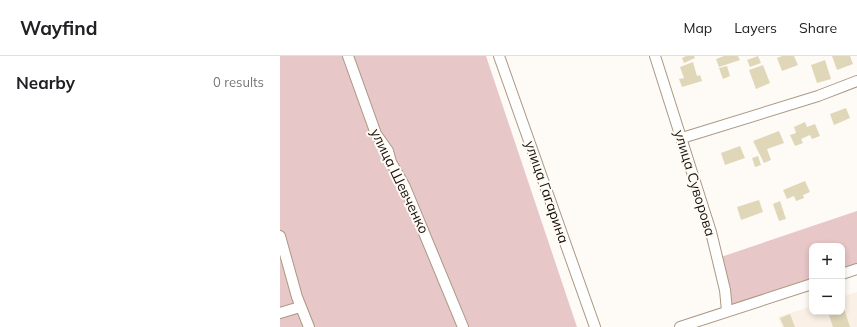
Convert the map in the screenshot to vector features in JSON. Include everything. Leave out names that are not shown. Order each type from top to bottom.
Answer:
[{"type":"street","name":"улица Шевченко","points":[[348,56],[376,134],[388,151],[391,162],[405,187],[463,327]]},
{"type":"street","name":"улица Гагарина","points":[[499,56],[595,327]]},
{"type":"street","name":"улица Суворова","points":[[655,56],[712,232],[725,290],[727,312]]},
{"type":"street","points":[[682,138],[818,96],[857,81]]},
{"type":"street","points":[[280,236],[300,307],[309,327]]},
{"type":"street","points":[[845,273],[857,269]]},
{"type":"street","points":[[680,327],[809,285]]},
{"type":"street","points":[[280,313],[300,307]]},
{"type":"shaded area","points":[[280,56],[486,56],[577,327],[280,327]]},
{"type":"shaded area","points":[[857,211],[857,269],[845,273],[845,243],[809,243],[809,285],[727,311],[718,258]]},
{"type":"shaded area","points":[[857,292],[857,327],[782,327],[778,317],[809,307],[809,315],[845,315],[845,296]]},
{"type":"building","points":[[686,56],[694,56],[695,58],[684,63],[682,58]]},
{"type":"building","points":[[724,56],[738,56],[740,60],[719,67],[716,59]]},
{"type":"building","points":[[758,56],[761,63],[750,67],[747,60]]},
{"type":"building","points":[[782,56],[794,56],[798,65],[782,71],[777,58]]},
{"type":"building","points":[[832,56],[850,56],[853,64],[837,70]]},
{"type":"building","points":[[825,60],[831,79],[817,83],[811,65]]},
{"type":"building","points":[[693,62],[697,76],[700,75],[702,81],[682,87],[679,79],[684,78],[680,67]]},
{"type":"building","points":[[763,65],[770,83],[756,89],[749,70]]},
{"type":"building","points":[[727,66],[730,76],[723,79],[719,68]]},
{"type":"building","points":[[846,108],[850,118],[834,125],[830,114]]},
{"type":"building","points":[[805,122],[807,127],[815,124],[820,136],[812,139],[810,135],[801,139],[803,143],[795,146],[790,135],[796,133],[794,127]]},
{"type":"building","points":[[779,131],[784,143],[767,149],[771,160],[764,163],[753,141]]},
{"type":"building","points":[[740,146],[745,158],[725,165],[721,153]]},
{"type":"building","points":[[758,156],[761,165],[755,167],[752,158]]},
{"type":"building","points":[[805,181],[810,192],[803,195],[804,198],[796,201],[794,196],[787,199],[783,190]]},
{"type":"building","points":[[759,200],[763,212],[741,220],[737,207]]},
{"type":"building","points":[[780,201],[786,219],[779,221],[773,204]]},
{"type":"building","points":[[845,311],[850,327],[833,327],[829,315],[845,315]]},
{"type":"building","points":[[790,314],[795,327],[784,327],[780,318]]}]
